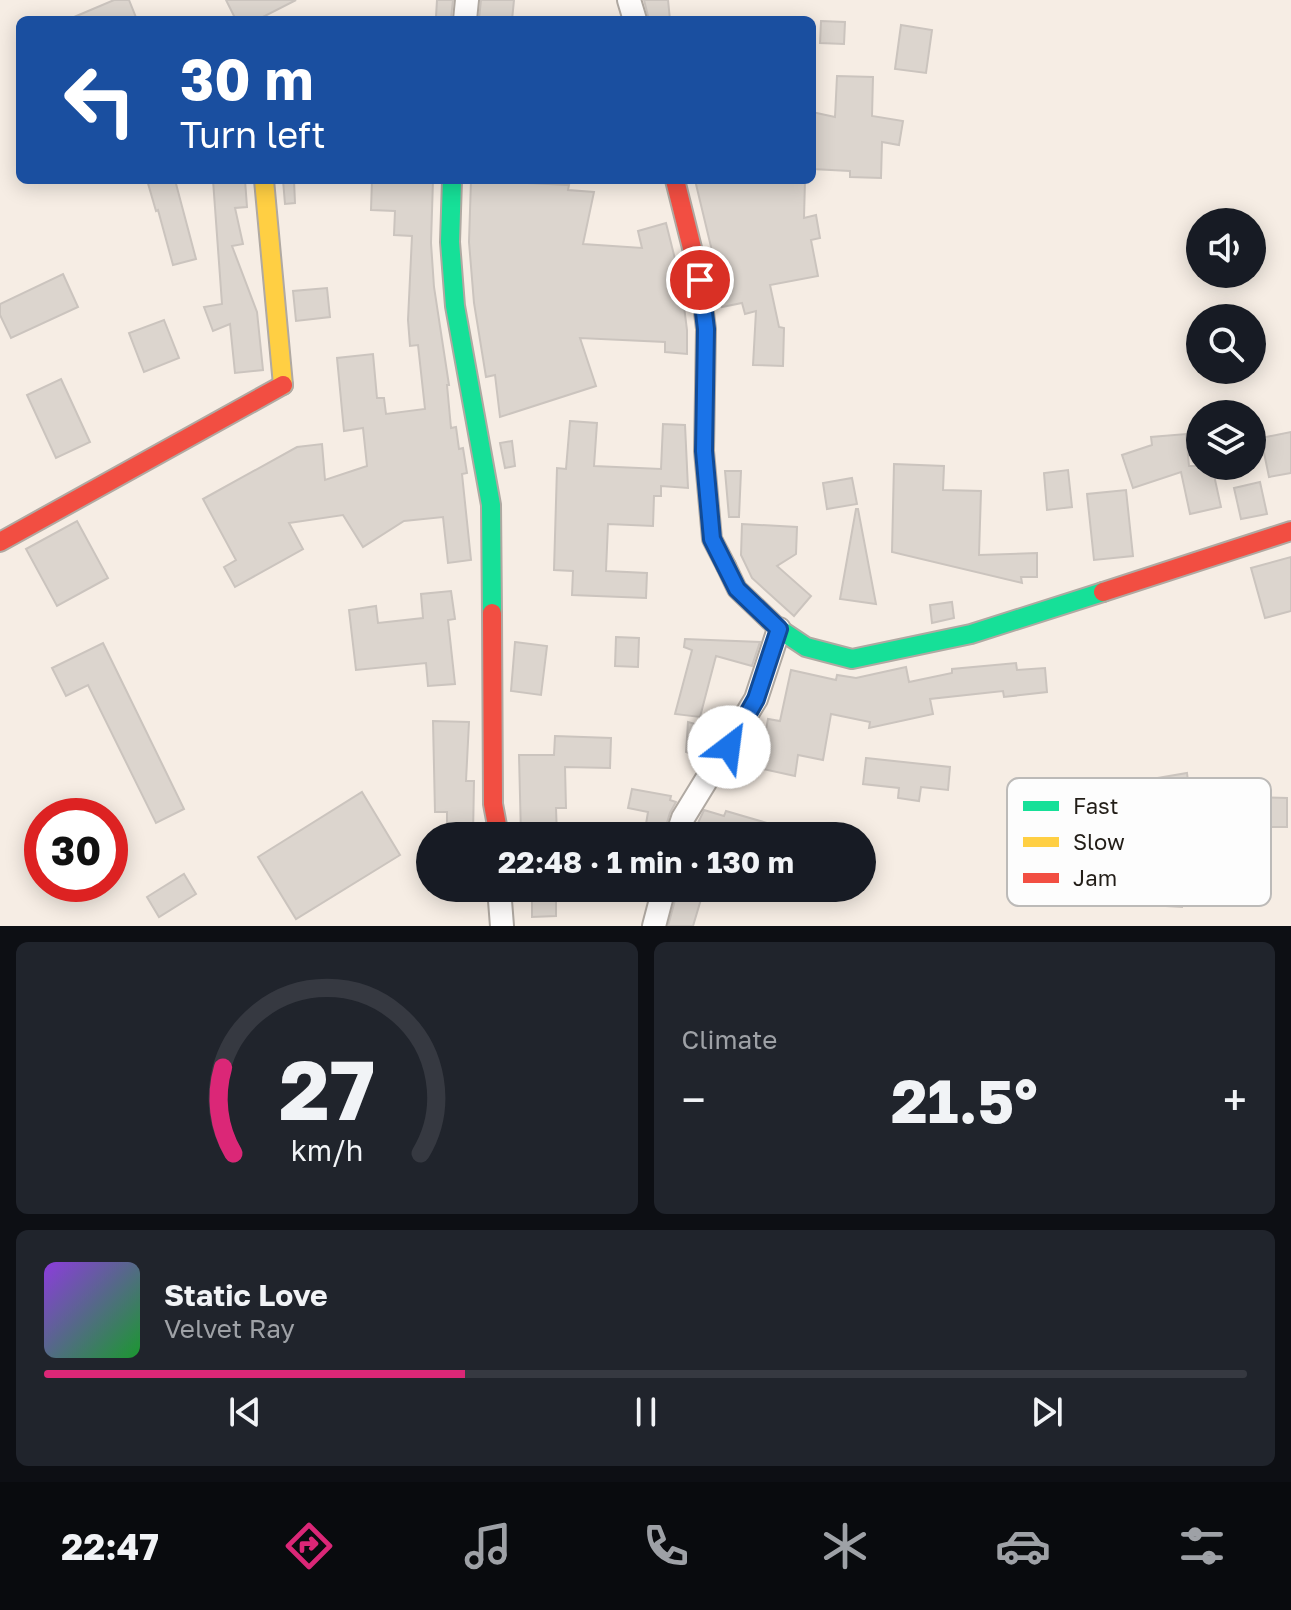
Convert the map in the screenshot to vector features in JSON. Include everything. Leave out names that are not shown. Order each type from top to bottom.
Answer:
[{"type":"street","points":[[0,542],[283,385],[264,184]]},
{"type":"street","points":[[452,184],[451,266],[460,344],[486,456],[491,505],[493,804],[496,822]]},
{"type":"street","points":[[676,184],[700,280],[706,329],[704,451],[712,539],[737,589],[779,629],[806,647],[852,659],[971,634],[1291,531]]},
{"type":"street","points":[[682,822],[756,699],[779,629]]},
{"type":"street","points":[[500,902],[502,926]]},
{"type":"street","points":[[654,926],[660,902]]},
{"type":"building","points":[[114,0],[129,0],[135,16],[76,16]]},
{"type":"building","points":[[226,0],[296,0],[265,16],[234,16]]},
{"type":"building","points":[[437,0],[453,0],[451,16],[436,16]]},
{"type":"building","points":[[481,0],[514,0],[512,16],[479,16]]},
{"type":"building","points":[[644,0],[668,0],[670,16],[648,16]]},
{"type":"building","points":[[821,21],[845,22],[844,44],[820,43]]},
{"type":"building","points":[[901,25],[932,30],[926,73],[895,69]]},
{"type":"building","points":[[837,76],[873,77],[872,116],[903,121],[899,145],[882,142],[881,178],[850,177],[850,171],[816,169],[816,113],[835,117]]},
{"type":"building","points":[[148,184],[176,184],[196,259],[173,265]]},
{"type":"building","points":[[213,184],[245,184],[247,207],[235,208],[243,244],[232,246],[257,312],[263,370],[235,373],[230,324],[213,331],[204,307],[222,304]]},
{"type":"building","points":[[283,184],[294,184],[295,203],[285,204]]},
{"type":"building","points":[[372,184],[433,184],[431,243],[434,287],[449,385],[451,428],[456,427],[467,473],[462,474],[471,560],[448,563],[443,517],[404,521],[363,547],[343,515],[289,523],[303,549],[235,587],[224,567],[236,560],[203,499],[297,447],[322,444],[325,480],[367,466],[363,428],[344,431],[337,358],[373,354],[377,398],[384,398],[386,414],[425,409],[418,345],[410,346],[408,320],[412,236],[394,235],[395,211],[371,210]]},
{"type":"building","points":[[471,184],[569,185],[568,190],[594,192],[583,244],[642,248],[638,231],[666,223],[681,283],[687,354],[665,352],[665,342],[580,338],[596,386],[500,417],[495,375],[486,377],[474,303],[469,242]]},
{"type":"building","points":[[696,184],[805,184],[804,218],[816,215],[820,238],[811,240],[818,276],[770,285],[779,327],[784,328],[783,366],[753,365],[756,311],[745,314],[742,303],[722,307],[718,276]]},
{"type":"building","points":[[63,274],[78,307],[11,338],[0,315],[0,304]]},
{"type":"building","points":[[327,288],[330,317],[296,321],[293,291]]},
{"type":"building","points":[[164,320],[179,358],[144,372],[129,333]]},
{"type":"building","points":[[61,379],[90,442],[56,458],[27,395]]},
{"type":"building","points":[[570,421],[597,423],[594,466],[661,469],[663,424],[685,425],[688,488],[661,486],[661,496],[654,496],[653,526],[608,524],[606,571],[647,573],[646,598],[572,595],[573,571],[554,570],[557,468],[566,469]]},
{"type":"building","points":[[1291,432],[1291,473],[1269,477],[1266,437]]},
{"type":"building","points":[[1186,434],[1186,480],[1215,480],[1221,507],[1190,514],[1181,472],[1133,488],[1122,455],[1152,445],[1151,437]]},
{"type":"building","points":[[512,441],[515,466],[505,468],[500,443]]},
{"type":"building","points":[[894,464],[944,466],[943,490],[981,491],[979,555],[1037,553],[1037,577],[1021,577],[1022,583],[892,552]]},
{"type":"building","points":[[1068,470],[1072,507],[1047,510],[1044,473]]},
{"type":"building","points":[[725,471],[741,471],[739,517],[729,517]]},
{"type":"building","points":[[852,478],[857,504],[827,509],[823,483]]},
{"type":"building","points":[[1260,482],[1267,514],[1241,519],[1234,488]]},
{"type":"building","points":[[1126,490],[1133,556],[1094,560],[1087,494]]},
{"type":"building","points":[[858,509],[876,604],[840,599]]},
{"type":"building","points":[[77,521],[108,578],[57,606],[26,549]]},
{"type":"building","points":[[742,524],[797,527],[796,554],[777,566],[811,596],[794,616],[752,578],[741,555]]},
{"type":"building","points":[[1291,557],[1291,611],[1265,618],[1251,568]]},
{"type":"building","points":[[451,591],[455,619],[448,620],[455,684],[428,686],[426,663],[356,670],[349,610],[376,606],[378,623],[423,618],[421,594]]},
{"type":"building","points":[[952,602],[954,618],[932,623],[930,605]]},
{"type":"building","points":[[616,637],[639,638],[638,667],[615,666]]},
{"type":"building","points":[[685,639],[760,642],[752,666],[716,656],[700,717],[675,714],[692,650],[684,647]]},
{"type":"building","points":[[515,642],[547,646],[541,695],[511,691]]},
{"type":"building","points":[[103,643],[184,809],[156,823],[88,685],[66,696],[52,668]]},
{"type":"building","points":[[1016,663],[1017,670],[1045,668],[1047,692],[1004,697],[1003,691],[930,699],[933,714],[869,728],[870,722],[831,714],[823,760],[798,755],[795,776],[732,765],[746,742],[763,746],[768,719],[780,721],[791,670],[836,680],[837,675],[856,678],[906,667],[909,682],[952,673],[952,669]]},
{"type":"building","points":[[433,721],[469,722],[466,781],[474,781],[473,822],[447,822],[447,812],[435,812]]},
{"type":"building","points":[[688,722],[716,730],[717,736],[704,757],[686,752]]},
{"type":"building","points":[[555,736],[611,738],[610,768],[565,767],[566,808],[556,808],[556,822],[521,822],[519,755],[554,755]]},
{"type":"building","points":[[866,758],[950,767],[948,790],[921,787],[919,801],[898,798],[899,788],[863,784]]},
{"type":"building","points":[[1187,773],[1188,778],[1157,778]]},
{"type":"building","points":[[632,789],[671,796],[670,800],[676,802],[667,822],[646,822],[648,812],[628,808]]},
{"type":"building","points":[[362,792],[400,855],[296,919],[258,857]]},
{"type":"building","points":[[1271,798],[1287,798],[1287,827],[1271,827]]},
{"type":"building","points":[[704,810],[724,816],[726,811],[764,822],[698,822]]},
{"type":"building","points":[[184,874],[196,894],[159,917],[147,897]]},
{"type":"building","points":[[532,902],[556,902],[556,916],[532,917]]},
{"type":"building","points":[[674,902],[700,902],[693,926],[668,926]]},
{"type":"traffic: fast","points":[[452,184],[450,242],[455,306],[491,505],[492,613]]},
{"type":"traffic: fast","points":[[726,566],[737,589],[779,629],[806,647],[852,659],[971,634],[1103,592]]},
{"type":"traffic: slow","points":[[264,184],[283,385]]},
{"type":"traffic: jam","points":[[676,184],[700,280],[706,329],[704,451],[712,539],[726,566]]},
{"type":"traffic: jam","points":[[0,542],[283,385]]},
{"type":"traffic: jam","points":[[1103,592],[1291,531]]},
{"type":"traffic: jam","points":[[492,613],[493,804],[496,822]]},
{"type":"route","points":[[700,280],[706,329],[704,451],[712,539],[737,589],[779,629],[756,699],[729,747]]}]
